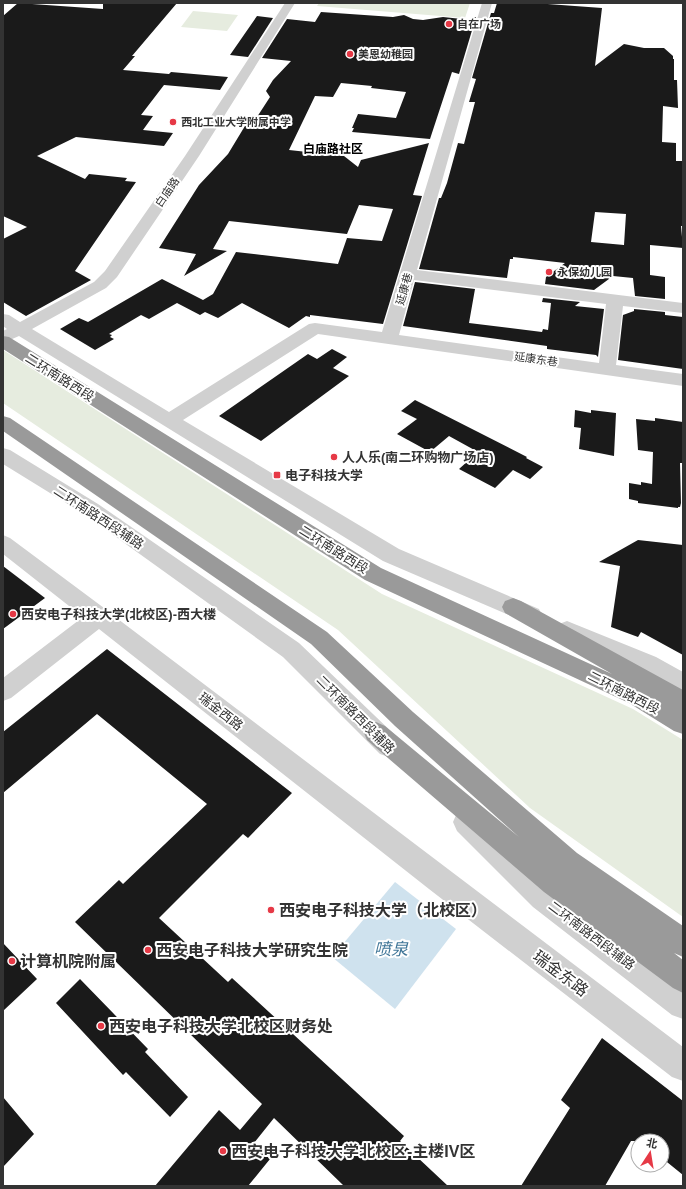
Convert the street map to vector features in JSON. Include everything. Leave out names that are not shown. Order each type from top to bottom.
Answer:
[{"type":"highway","name":"二环南路西段","points":[[3,342],[373,574],[479,623],[642,688],[683,724]]},
{"type":"highway","points":[[3,422],[319,638],[561,872],[683,978]]},
{"type":"highway","points":[[513,607],[642,688],[683,702]]},
{"type":"highway","points":[[376,733],[561,872],[683,943]]},
{"type":"street","name":"白庙路","points":[[9,329],[100,285],[111,274],[192,156],[290,3]]},
{"type":"street","name":"延康巷","points":[[389,338],[487,3]]},
{"type":"street","points":[[408,274],[683,308]]},
{"type":"street","points":[[607,369],[615,300]]},
{"type":"street","points":[[169,420],[315,328],[389,338]]},
{"type":"street","points":[[9,329],[169,420],[391,555],[648,664],[683,684]]},
{"type":"street","name":"延康东巷","points":[[389,338],[683,380]]},
{"type":"street","name":"二环南路西段辅路","points":[[3,455],[91,508],[291,650],[543,898],[683,1004]]},
{"type":"street","name":"瑞金西路","points":[[3,542],[439,880]]},
{"type":"street","points":[[3,691],[100,616]]},
{"type":"street","name":"瑞金东路","points":[[439,880],[683,1066]]},
{"type":"shaded area","points":[[319,3],[470,3],[465,18],[317,6]]},
{"type":"shaded area","points":[[193,11],[238,15],[227,31],[181,27]]},
{"type":"shaded area","points":[[3,350],[382,594],[633,709],[683,740],[683,917],[530,808],[338,630],[3,403]]},
{"type":"water","name":"喷泉","points":[[395,882],[456,929],[395,1009],[332,957]]},
{"type":"building","points":[[18,3],[103,9],[103,3],[177,3],[132,56],[135,56],[123,70],[228,77],[220,90],[164,85],[141,115],[153,116],[143,130],[173,133],[164,146],[76,137],[37,156],[85,179],[89,174],[127,178],[125,181],[136,182],[75,271],[91,280],[26,316],[3,302],[3,239],[27,227],[3,216],[3,16]]},
{"type":"building","points":[[497,3],[534,3],[602,8],[595,66],[624,44],[644,48],[664,48],[673,56],[674,80],[677,80],[678,108],[663,106],[662,142],[676,143],[676,161],[683,161],[683,226],[681,226],[683,248],[650,245],[650,275],[665,277],[665,299],[635,296],[633,278],[613,276],[594,290],[545,284],[546,277],[565,263],[513,257],[513,259],[510,259],[507,278],[419,269],[439,198],[441,198],[447,183],[458,143],[464,144],[475,102],[469,102],[476,79],[472,78],[491,13],[494,13]],"holes":[[[595,212],[626,214],[624,245],[591,242]]]},
{"type":"building","points":[[321,12],[393,17],[404,15],[413,19],[423,20],[443,17],[465,20],[476,17],[459,74],[452,72],[430,139],[352,132],[354,128],[352,128],[358,114],[396,118],[406,92],[371,88],[372,86],[341,83],[333,97],[315,96],[289,150],[344,156],[358,167],[361,160],[429,143],[413,195],[422,196],[383,324],[310,315],[310,317],[306,316],[289,328],[242,303],[218,318],[205,312],[200,315],[177,303],[149,319],[141,315],[109,334],[112,335],[110,337],[114,339],[95,350],[60,329],[79,318],[88,322],[162,279],[203,300],[213,294],[236,252],[338,264],[347,238],[382,241],[393,209],[359,205],[347,234],[229,221],[213,249],[227,251],[184,276],[196,254],[159,248],[199,185],[228,154],[251,116],[257,117],[270,97],[266,91],[273,80],[291,61],[262,58],[287,19],[315,22]]},
{"type":"building","points":[[257,16],[273,18],[248,57],[230,55]]},
{"type":"building","points":[[415,282],[475,289],[469,323],[542,332],[543,329],[548,330],[551,303],[542,302],[543,298],[580,302],[575,306],[604,309],[598,357],[596,355],[547,349],[547,346],[403,326]]},
{"type":"building","points":[[634,309],[665,312],[665,315],[683,317],[683,369],[618,360],[623,315],[634,311]]},
{"type":"building","points":[[332,349],[347,357],[333,368],[349,376],[261,441],[219,416],[308,354],[317,359]]},
{"type":"building","points":[[415,400],[527,457],[526,458],[543,467],[530,479],[513,470],[495,488],[459,469],[478,452],[449,436],[430,452],[397,434],[417,419],[401,411]]},
{"type":"building","points":[[575,410],[591,413],[591,410],[616,413],[614,456],[579,449],[581,428],[574,427]]},
{"type":"building","points":[[655,418],[683,422],[683,463],[680,463],[681,503],[680,507],[678,508],[638,503],[638,501],[629,499],[629,483],[641,485],[641,482],[652,484],[653,452],[638,450],[636,419],[655,421]]},
{"type":"building","points":[[638,540],[683,545],[683,655],[641,632],[638,637],[611,627],[620,566],[599,562]]},
{"type":"building","name":"西安电子科技大学(北校区)-西大楼","points":[[3,566],[45,598],[3,629]]},
{"type":"building","name":"西安电子科技大学研究生院","points":[[107,649],[292,793],[248,838],[243,834],[159,918],[228,982],[232,978],[404,1136],[400,1141],[448,1186],[344,1186],[274,1118],[254,1143],[270,1159],[248,1186],[155,1186],[219,1110],[240,1130],[262,1104],[75,922],[119,880],[123,884],[207,804],[97,714],[3,793],[3,732]]},
{"type":"building","name":"计算机院附属","points":[[3,943],[37,979],[3,1011]]},
{"type":"building","name":"西安电子科技大学北校区财务处","points":[[80,979],[148,1049],[145,1052],[188,1097],[170,1117],[126,1072],[123,1075],[56,1003]]},
{"type":"building","points":[[602,1038],[683,1101],[683,1175],[670,1164],[670,1133],[630,1133],[630,1143],[605,1186],[521,1186],[570,1108],[561,1100]]},
{"type":"building","points":[[3,1097],[34,1134],[3,1167]]},
{"type":"place","name":"自在广场","points":[[449,24]]},
{"type":"place","name":"美恩幼稚园","points":[[350,54]]},
{"type":"place","name":"西北工业大学附属中学","points":[[173,122]]},
{"type":"place","name":"永保幼儿园","points":[[549,272]]},
{"type":"place","name":"人人乐(南二环购物广场店)","points":[[334,457]]},
{"type":"place","name":"电子科技大学","points":[[277,475]]},
{"type":"place","name":"西安电子科技大学(北校区)-西大楼","points":[[13,614]]},
{"type":"place","name":"西安电子科技大学（北校区）","points":[[271,910]]},
{"type":"place","name":"西安电子科技大学研究生院","points":[[148,950]]},
{"type":"place","name":"计算机院附属","points":[[12,961]]},
{"type":"place","name":"西安电子科技大学北校区财务处","points":[[101,1026]]},
{"type":"place","name":"西安电子科技大学北校区-主楼IV区","points":[[223,1151]]},
{"type":"district","name":"白庙路社区","points":[[333,149]]}]
